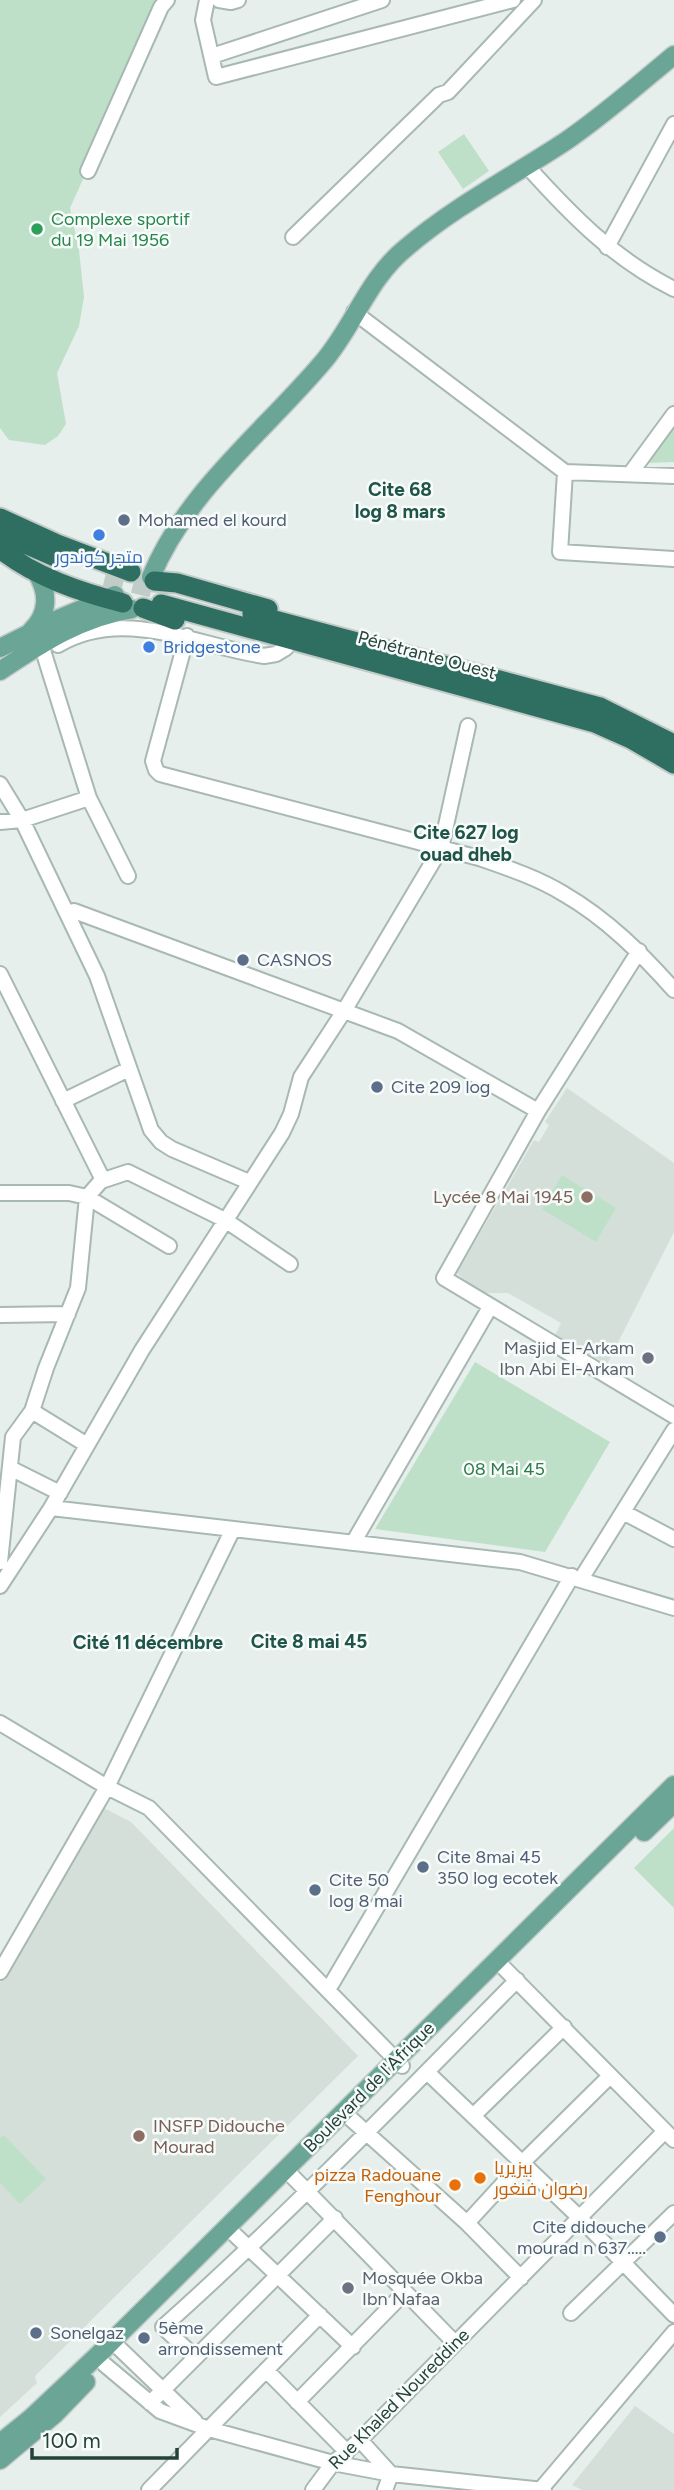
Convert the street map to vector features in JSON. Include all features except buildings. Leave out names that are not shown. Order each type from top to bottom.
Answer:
[{"type":"highway","points":[[0,518],[75,552],[133,590],[163,617],[286,648],[335,644]]},
{"type":"highway","name":"Pénétrante Ouest","points":[[0,529],[23,543],[133,590]]},
{"type":"highway","name":"Pénétrante Ouest","points":[[0,543],[44,565],[133,590],[335,644],[600,707],[674,744]]},
{"type":"highway","points":[[0,548],[36,572],[81,592],[133,590]]},
{"type":"highway","name":"Pénétrante Ouest","points":[[335,644],[595,723],[631,738],[674,764]]},
{"type":"main road","points":[[0,648],[37,644],[104,614],[133,590],[216,475],[324,361],[369,288],[393,258],[612,107],[674,55]]},
{"type":"main road","points":[[36,572],[45,590],[45,611],[40,620],[37,644]]},
{"type":"main road","points":[[0,671],[37,644],[133,590]]},
{"type":"main road","name":"Boulevard de l'Afrique","points":[[1,2446],[55,2414],[674,1786]]},
{"type":"main road","name":"Boulevard de l'Afrique","points":[[1,2446],[674,1803]]},
{"type":"street","points":[[88,171],[161,7],[167,0]]},
{"type":"street","points":[[207,0],[202,20],[216,77],[513,0]]},
{"type":"street","points":[[219,0],[238,0]]},
{"type":"street","points":[[212,56],[382,0]]},
{"type":"street","points":[[293,237],[439,95],[448,92],[534,0]]},
{"type":"street","points":[[607,247],[674,124]]},
{"type":"street","points":[[527,166],[571,215],[607,247],[674,289]]},
{"type":"street","points":[[354,312],[565,472],[674,476]]},
{"type":"street","points":[[630,474],[674,414]]},
{"type":"street","points":[[565,472],[560,552],[674,559]]},
{"type":"street","points":[[128,876],[89,798],[37,644],[65,640],[99,630],[130,627],[187,636],[264,656],[276,654],[286,648]]},
{"type":"street","points":[[187,636],[153,761],[160,774],[511,869],[563,893],[592,912],[671,981]]},
{"type":"street","points":[[4,1564],[51,1508],[142,1350],[282,1133],[292,1114],[301,1077],[344,1011],[441,848],[468,726]]},
{"type":"street","points":[[0,784],[22,820],[97,976],[151,1130],[161,1142],[249,1182]]},
{"type":"street","points":[[0,822],[22,820],[89,798]]},
{"type":"street","points":[[67,913],[74,911],[398,1031],[538,1111]]},
{"type":"street","points":[[639,951],[538,1111],[444,1278],[674,1416]]},
{"type":"street","points":[[0,974],[101,1176],[101,1181]]},
{"type":"street","points":[[63,1101],[129,1069]]},
{"type":"street","points":[[0,1586],[4,1564],[10,1468],[6,1437],[32,1411],[78,1288],[88,1197],[101,1181],[128,1172],[225,1220],[290,1264]]},
{"type":"street","points":[[0,1193],[69,1193],[88,1197],[169,1246]]},
{"type":"street","points":[[353,1543],[489,1307]]},
{"type":"street","points":[[0,1315],[68,1314]]},
{"type":"street","points":[[32,1411],[87,1445]]},
{"type":"street","points":[[328,1990],[577,1577],[623,1512],[674,1430]]},
{"type":"street","points":[[10,1468],[60,1493]]},
{"type":"street","points":[[51,1508],[520,1562],[674,1608]]},
{"type":"street","points":[[623,1512],[674,1539]]},
{"type":"street","points":[[0,1972],[107,1787],[233,1529]]},
{"type":"street","points":[[0,1723],[107,1787],[149,1808],[400,2063]]},
{"type":"street","points":[[502,1966],[670,2136]]},
{"type":"street","points":[[195,2357],[163,2327],[309,2192],[517,1980]]},
{"type":"street","points":[[474,2115],[564,2027]]},
{"type":"street","points":[[427,2072],[624,2261],[674,2315]]},
{"type":"street","points":[[467,2223],[523,2162],[610,2076]]},
{"type":"street","points":[[349,2118],[467,2223],[521,2278]]},
{"type":"street","name":"Rue Khaled Noureddine","points":[[313,2490],[333,2463],[360,2441],[580,2218],[670,2136]]},
{"type":"street","points":[[292,2176],[455,2343]]},
{"type":"street","points":[[571,2313],[674,2213]]},
{"type":"street","points":[[150,2403],[335,2218]]},
{"type":"street","points":[[233,2232],[352,2347]]},
{"type":"street","points":[[297,2402],[405,2292]]},
{"type":"street","points":[[149,2490],[205,2428],[320,2315]]},
{"type":"street","points":[[104,2364],[160,2411],[205,2428],[333,2463],[391,2474],[499,2488],[542,2489],[674,2332]]},
{"type":"street","points":[[120,2348],[205,2428]]},
{"type":"street","points":[[266,2370],[347,2452]]},
{"type":"street","points":[[360,2441],[391,2474]]},
{"type":"street","points":[[385,2490],[391,2474]]},
{"type":"shaded area","name":"Lycée 8 Mai 1945","points":[[567,1088],[674,1163],[674,1232],[607,1364],[555,1335],[561,1323],[508,1293],[486,1293],[466,1282],[457,1273],[534,1140],[539,1142],[549,1125],[545,1122]]},
{"type":"shaded area","name":"INSFP Didouche Mourad","points":[[104,1808],[131,1822],[358,2056],[35,2376],[37,2383],[0,2417],[0,1983]]},
{"type":"shaded area","points":[[635,2406],[674,2434],[674,2490],[582,2490],[572,2485]]},
{"type":"green space","name":"Complexe sportif du 19 Mai 1956","points":[[0,0],[164,0],[70,208],[79,250],[84,297],[79,326],[57,373],[66,424],[58,436],[45,445],[9,440],[0,428]]},
{"type":"green space","points":[[464,134],[489,171],[463,189],[438,152]]},
{"type":"green space","points":[[674,424],[674,462],[649,463],[647,460]]},
{"type":"green space","points":[[562,1175],[616,1208],[596,1242],[542,1209]]},
{"type":"green space","name":"08 Mai 45","points":[[475,1362],[610,1442],[545,1552],[375,1529]]},
{"type":"green space","points":[[674,1828],[674,1908],[634,1868]]},
{"type":"green space","points":[[4,2135],[46,2179],[20,2204],[0,2183],[0,2138]]},
{"type":"tunnel","points":[[105,577],[165,591]]},
{"type":"place","name":"Complexe sportif du 19 Mai 1956","points":[[37,229]]},
{"type":"place","name":"Mohamed el kourd","points":[[124,520]]},
{"type":"place","name":"متجر كوندور","points":[[99,535]]},
{"type":"place","name":"Bridgestone","points":[[149,647]]},
{"type":"place","name":"CASNOS","points":[[243,960]]},
{"type":"place","name":"Cite 209 log","points":[[377,1087]]},
{"type":"place","name":"Lycée 8 Mai 1945","points":[[587,1197]]},
{"type":"place","name":"Masjid El-Arkam Ibn Abi El-Arkam","points":[[648,1358]]},
{"type":"place","name":"Cite 8mai 45 350 log ecotek","points":[[423,1867]]},
{"type":"place","name":"Cite 50 log 8 mai","points":[[315,1890]]},
{"type":"place","name":"INSFP Didouche Mourad","points":[[139,2136]]},
{"type":"place","name":"بيزيريا رضوان فنغور","points":[[480,2178]]},
{"type":"place","name":"pizza Radouane Fenghour","points":[[455,2185]]},
{"type":"place","name":"Cite didouche mourad n 637.....","points":[[660,2237]]},
{"type":"place","name":"Mosquée Okba Ibn Nafaa","points":[[348,2288]]},
{"type":"place","name":"Sonelgaz","points":[[36,2333]]},
{"type":"place","name":"5ème arrondissement","points":[[144,2338]]},
{"type":"district","name":"Cite 68 log 8 mars","points":[[400,500]]},
{"type":"district","name":"Cite 627 log ouad dheb","points":[[466,843]]},
{"type":"district","name":"Cite 8 mai 45","points":[[309,1641]]},
{"type":"district","name":"Cité 11 décembre","points":[[148,1642]]}]
